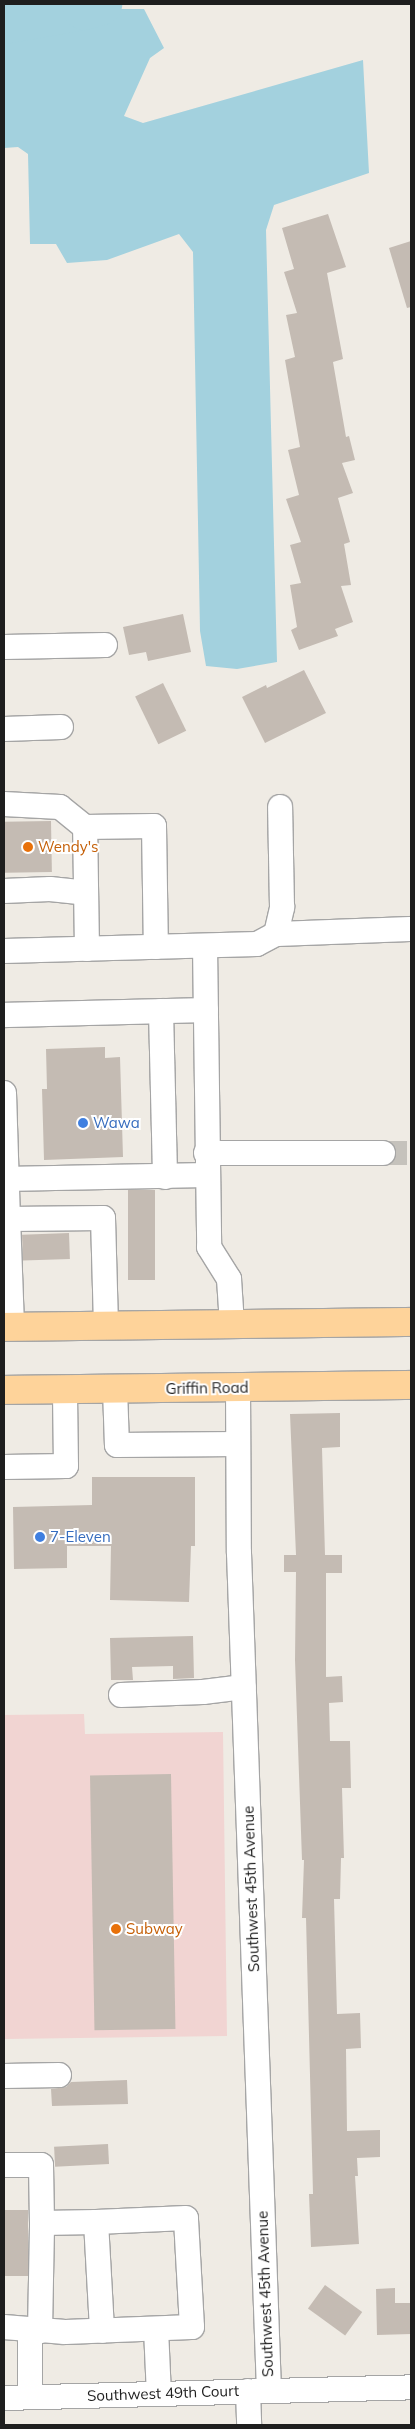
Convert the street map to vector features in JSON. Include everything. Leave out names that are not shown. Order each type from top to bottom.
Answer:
[{"type":"main road","points":[[8,1326],[411,1322]]},
{"type":"main road","name":"Griffin Road","points":[[4,1390],[411,1385]]},
{"type":"street","points":[[4,647],[105,645]]},
{"type":"street","points":[[4,729],[62,727]]},
{"type":"street","points":[[4,804],[60,807],[85,827],[154,826],[156,947]]},
{"type":"street","points":[[276,934],[282,907],[280,807]]},
{"type":"street","points":[[85,827],[87,949]]},
{"type":"street","points":[[4,891],[50,889],[86,893]]},
{"type":"street","points":[[4,951],[257,944],[276,934],[411,929]]},
{"type":"street","points":[[205,946],[209,1247],[229,1279],[232,1324]]},
{"type":"street","points":[[4,1015],[206,1010]]},
{"type":"street","points":[[161,1011],[165,1177]]},
{"type":"street","points":[[4,1093],[8,1219],[8,1326]]},
{"type":"street","points":[[6,1179],[165,1177],[207,1164],[382,1153]]},
{"type":"street","points":[[8,1219],[103,1218],[106,1325]]},
{"type":"street","name":"Southwest 45th Avenue","points":[[238,1387],[239,1553],[244,1687],[258,2391],[249,2425]]},
{"type":"street","points":[[115,1389],[117,1445],[238,1444]]},
{"type":"street","points":[[4,1467],[66,1466],[65,1390]]},
{"type":"street","points":[[121,1695],[203,1692],[244,1687]]},
{"type":"street","points":[[4,2076],[59,2075]]},
{"type":"street","points":[[4,2165],[41,2165],[42,2223],[30,2397]]},
{"type":"street","points":[[4,2327],[35,2331],[102,2331],[192,2327],[186,2218],[42,2223]]},
{"type":"street","points":[[96,2222],[102,2331]]},
{"type":"street","points":[[156,2329],[159,2394]]},
{"type":"street","name":"Southwest 49th Court","points":[[4,2398],[411,2388]]},
{"type":"shaded area","points":[[84,1714],[85,1734],[223,1732],[227,2036],[4,2039],[4,1715]]},
{"type":"water","points":[[84,9],[144,9],[164,48],[150,58],[124,116],[143,123],[363,60],[369,173],[274,205],[266,230],[277,662],[237,669],[206,666],[200,631],[193,252],[179,234],[107,260],[67,263],[56,244],[30,244],[28,154],[18,147],[4,148],[4,23]]},
{"type":"building","points":[[328,214],[346,267],[327,273],[343,359],[333,362],[346,437],[349,436],[355,460],[342,463],[353,493],[338,498],[350,542],[344,544],[351,585],[341,586],[353,622],[335,629],[338,636],[299,650],[291,630],[297,627],[290,585],[301,583],[290,545],[301,542],[286,499],[299,495],[288,450],[300,447],[285,360],[295,357],[286,315],[297,313],[284,272],[294,269],[282,228]]},
{"type":"building","points":[[411,241],[411,307],[407,308],[389,248]]},
{"type":"building","points":[[183,614],[191,652],[148,661],[146,652],[129,655],[123,627]]},
{"type":"building","points":[[304,670],[326,713],[265,743],[242,697],[266,685],[267,688]]},
{"type":"building","points":[[163,683],[186,731],[158,744],[135,697]]},
{"type":"building","name":"Wendy's","points":[[51,821],[52,872],[5,873],[4,822]]},
{"type":"building","name":"Wawa","points":[[105,1047],[105,1058],[120,1057],[123,1157],[44,1160],[42,1089],[47,1089],[46,1049]]},
{"type":"building","points":[[128,1190],[155,1190],[155,1280],[128,1280]]},
{"type":"building","points":[[69,1233],[70,1259],[23,1261],[22,1235]]},
{"type":"building","points":[[340,1413],[340,1447],[322,1448],[325,1555],[342,1555],[342,1573],[326,1573],[326,1677],[342,1676],[343,1702],[329,1703],[330,1741],[350,1741],[351,1788],[342,1788],[344,1858],[341,1858],[340,1899],[334,1899],[337,2014],[360,2013],[361,2048],[346,2049],[347,2131],[380,2130],[380,2157],[357,2158],[358,2176],[355,2176],[359,2244],[311,2247],[309,2194],[313,2194],[306,1918],[302,1918],[304,1860],[302,1860],[295,1660],[296,1572],[284,1572],[284,1555],[296,1555],[290,1414]]},
{"type":"building","points":[[92,1477],[195,1477],[195,1546],[191,1546],[189,1602],[110,1600],[111,1546],[67,1546],[67,1568],[14,1569],[13,1507],[92,1505]]},
{"type":"building","points":[[193,1636],[194,1678],[173,1679],[173,1666],[132,1667],[133,1680],[111,1680],[110,1638]]},
{"type":"building","points":[[171,1774],[175,2029],[94,2030],[90,1775]]},
{"type":"building","points":[[127,2080],[128,2104],[52,2106],[51,2089],[66,2087],[71,2082]]},
{"type":"building","points":[[108,2144],[109,2164],[55,2167],[54,2147]]},
{"type":"building","points":[[4,2210],[28,2210],[28,2276],[4,2276]]},
{"type":"building","points":[[325,2285],[362,2312],[345,2335],[308,2308]]},
{"type":"building","points":[[395,2288],[395,2303],[411,2303],[411,2334],[377,2335],[376,2289]]},
{"type":"waterway","points":[[4,23],[84,9],[101,4]]},
{"type":"tunnel","points":[[383,1153],[411,1153]]},
{"type":"place","name":"Wendy's","points":[[28,847]]},
{"type":"place","name":"Wawa","points":[[83,1123]]},
{"type":"place","name":"7-Eleven","points":[[40,1537]]},
{"type":"place","name":"Subway","points":[[116,1929]]}]
